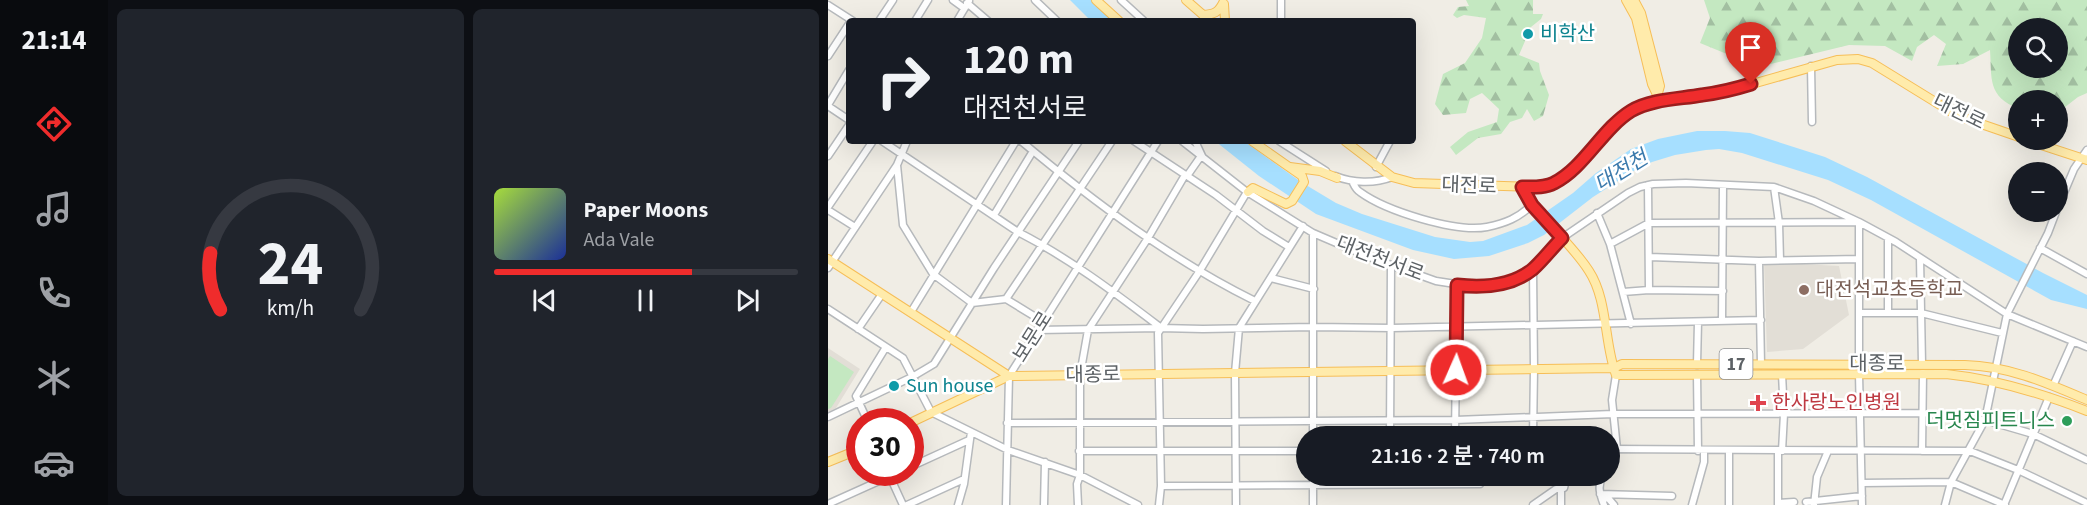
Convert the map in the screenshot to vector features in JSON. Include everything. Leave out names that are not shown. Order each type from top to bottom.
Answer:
[{"type":"main road","points":[[1096,0],[1116,18]]},
{"type":"main road","points":[[1186,0],[1206,18]]},
{"type":"main road","points":[[1626,0],[1636,18],[1652,84],[1659,97]]},
{"type":"main road","points":[[1635,0],[1641,13],[1660,86],[1659,97]]},
{"type":"main road","points":[[1203,15],[1214,14],[1223,2]]},
{"type":"main road","points":[[1223,2],[1225,18]]},
{"type":"main road","name":"대전로","points":[[1349,144],[1392,177],[1431,185],[1537,187],[1554,183],[1572,169],[1620,118],[1659,97],[1731,90],[1810,66],[1837,60],[1858,59],[1872,63],[1958,116],[2008,133]]},
{"type":"main road","points":[[1247,192],[1253,188],[1286,204],[1293,199],[1304,182],[1302,176],[1256,144]]},
{"type":"main road","points":[[2057,150],[2084,159]]},
{"type":"main road","points":[[1289,167],[1320,171],[1337,178]]},
{"type":"main road","points":[[1522,187],[1533,207],[1589,270],[1598,287],[1615,371]]},
{"type":"main road","points":[[829,263],[951,337],[1009,376]]},
{"type":"main road","name":"대종로","points":[[1615,371],[1622,364],[1987,365],[2028,376],[2087,400]]},
{"type":"main road","name":"대종로","points":[[1009,376],[1534,369],[1697,374],[1923,373],[1993,381],[2087,411]]},
{"type":"main road","name":"보문로","points":[[924,416],[1009,376]]},
{"type":"main road","points":[[828,462],[846,455]]},
{"type":"street","points":[[881,18],[894,0]]},
{"type":"street","points":[[917,18],[928,0]]},
{"type":"street","points":[[953,0],[967,4],[984,18]]},
{"type":"street","points":[[1035,0],[1054,18]]},
{"type":"street","points":[[1121,0],[1141,18]]},
{"type":"street","points":[[1281,0],[1281,18]]},
{"type":"street","points":[[959,18],[967,4]]},
{"type":"street","points":[[828,5],[846,18]]},
{"type":"street","points":[[828,56],[846,29]]},
{"type":"street","points":[[1810,66],[1812,122]]},
{"type":"street","points":[[846,75],[828,106],[846,118]]},
{"type":"street","points":[[828,156],[846,129]]},
{"type":"street","points":[[855,227],[828,209],[871,144]]},
{"type":"street","points":[[887,144],[977,205],[1077,267],[1160,327]]},
{"type":"street","points":[[829,263],[897,165],[906,144]]},
{"type":"street","points":[[911,312],[1014,144]]},
{"type":"street","points":[[1025,144],[1080,189],[1148,238],[1199,272],[1255,301]]},
{"type":"street","points":[[828,417],[934,364],[1018,231],[1077,144]]},
{"type":"street","points":[[1006,299],[1110,144]]},
{"type":"street","points":[[1138,144],[1289,247]]},
{"type":"street","name":"보문로","points":[[1009,376],[1156,144]]},
{"type":"street","name":"대전천서로","points":[[1186,144],[1247,192],[1313,232],[1436,281],[1475,287],[1495,285],[1516,279],[1533,269],[1560,236],[1586,223],[1628,193],[1648,185],[1686,183],[1774,187],[1814,201],[1859,222],[2008,311],[2087,347]]},
{"type":"street","points":[[1078,505],[1080,375],[1088,330],[1186,175],[1201,156],[1197,144]]},
{"type":"street","points":[[1284,144],[1337,178],[1352,181],[1380,181],[1392,177]]},
{"type":"street","points":[[1376,167],[1388,144]]},
{"type":"street","points":[[2068,182],[2073,169],[2084,159],[2087,150]]},
{"type":"street","points":[[994,215],[1033,151]]},
{"type":"street","points":[[897,165],[903,225],[933,274],[972,303],[1006,299],[1042,321]]},
{"type":"street","points":[[1352,181],[1358,191],[1417,218],[1470,228],[1487,227],[1518,217],[1533,207]]},
{"type":"street","points":[[1648,185],[1649,290]]},
{"type":"street","points":[[1722,321],[1723,185]]},
{"type":"street","points":[[1774,187],[1779,223],[1780,260]]},
{"type":"street","points":[[1159,505],[1161,486],[1158,333],[1199,272],[1247,192]]},
{"type":"street","points":[[1597,213],[1610,244],[1631,324]]},
{"type":"street","points":[[1610,244],[1648,223],[1859,222],[1858,364]]},
{"type":"street","points":[[1945,505],[1951,482],[1985,420],[2008,311],[2052,222]]},
{"type":"street","points":[[1236,505],[1235,373],[1239,328],[1303,226]]},
{"type":"street","points":[[1313,232],[1314,426]]},
{"type":"street","points":[[1888,238],[1888,313]]},
{"type":"street","points":[[2040,248],[2087,274]]},
{"type":"street","points":[[1650,257],[1759,261],[1859,259]]},
{"type":"street","points":[[1920,258],[1922,364]]},
{"type":"street","points":[[1759,261],[1761,364]]},
{"type":"street","points":[[1390,426],[1391,265]]},
{"type":"street","points":[[1533,269],[1533,426]]},
{"type":"street","points":[[1271,278],[1314,289]]},
{"type":"street","points":[[1455,426],[1457,285]]},
{"type":"street","points":[[1623,292],[1723,291]]},
{"type":"street","points":[[858,329],[882,294]]},
{"type":"street","points":[[828,309],[903,358],[931,412],[1008,450],[1080,475],[1134,504]]},
{"type":"street","points":[[1859,313],[1921,313],[2002,333]]},
{"type":"street","points":[[1037,330],[1160,327],[1392,328],[1761,320]]},
{"type":"street","points":[[1697,364],[1698,322]]},
{"type":"street","points":[[2053,386],[2073,341]]},
{"type":"street","points":[[861,408],[856,396],[886,347]]},
{"type":"street","points":[[1613,426],[1612,400],[1615,371]]},
{"type":"street","name":"대종로","points":[[1922,451],[1923,373]]},
{"type":"street","points":[[1692,505],[1704,462],[1698,414],[1697,374]]},
{"type":"street","points":[[1782,374],[1784,414],[1778,504],[1794,502]]},
{"type":"street","points":[[1859,374],[1862,505]]},
{"type":"street","points":[[1006,505],[1009,376]]},
{"type":"street","points":[[1862,483],[1951,482],[2004,505],[2049,397]]},
{"type":"street","points":[[1007,423],[1390,421],[1613,414],[1922,413],[1985,420],[2033,434],[2087,460]]},
{"type":"street","points":[[958,505],[971,432]]},
{"type":"street","points":[[924,461],[969,440]]},
{"type":"street","points":[[1620,449],[1970,451],[2018,470],[2087,503]]},
{"type":"street","points":[[1079,452],[1296,451]]},
{"type":"street","points":[[1729,451],[1729,505]]},
{"type":"street","points":[[1828,451],[1811,503],[1862,496]]},
{"type":"street","points":[[1044,505],[1045,462]]},
{"type":"street","points":[[895,486],[905,505],[964,479]]},
{"type":"street","points":[[1161,486],[1296,484]]},
{"type":"street","points":[[828,504],[868,486]]},
{"type":"street","points":[[1312,505],[1313,486]]},
{"type":"street","points":[[1533,505],[1556,489],[1564,486]]},
{"type":"street","points":[[1561,489],[1561,505]]},
{"type":"street","points":[[1602,499],[1672,496]]},
{"type":"street","points":[[1602,499],[1608,498],[1614,505]]},
{"type":"shaded area","name":"대전석교초등학교","points":[[1764,262],[1839,266],[1849,315],[1803,349],[1767,352]]},
{"type":"shaded area","points":[[828,348],[860,369],[836,408],[828,412]]},
{"type":"green space","points":[[1466,0],[1533,0],[1533,14],[1543,14],[1541,19],[1531,27],[1519,55],[1539,63],[1549,95],[1543,116],[1534,121],[1527,109],[1522,118],[1510,122],[1501,134],[1478,138],[1456,155],[1450,147],[1468,132],[1497,122],[1499,109],[1482,93],[1470,99],[1466,113],[1443,115],[1435,104],[1443,74],[1465,63],[1482,38],[1486,18],[1464,15],[1457,18],[1453,15],[1458,7],[1469,6]]},
{"type":"green space","points":[[1704,0],[2087,0],[2087,93],[2068,105],[2068,90],[2008,90],[2008,103],[2001,98],[1993,86],[1990,50],[1963,64],[1937,66],[1946,44],[1934,35],[1917,47],[1912,61],[1885,46],[1849,45],[1754,68],[1739,59],[1700,43],[1710,18]]},
{"type":"green space","points":[[830,356],[854,372],[831,408],[828,409],[828,359]]},
{"type":"water","points":[[1070,0],[1093,0],[1111,18],[1088,18]]},
{"type":"water","name":"대전천","points":[[1697,131],[1750,133],[1825,157],[1867,177],[2087,295],[2087,309],[2051,300],[1871,200],[1828,180],[1742,153],[1719,149],[1706,150],[1675,155],[1652,162],[1593,197],[1544,235],[1528,243],[1489,256],[1454,259],[1413,250],[1316,214],[1259,176],[1219,144],[1248,144],[1301,182],[1336,203],[1362,214],[1435,237],[1470,242],[1483,241],[1527,225],[1631,149],[1658,139]]},
{"type":"place","name":"비학산","points":[[1528,34]]},
{"type":"place","name":"대전석교초등학교","points":[[1804,290]]},
{"type":"place","name":"Sun house","points":[[894,386]]},
{"type":"place","name":"한사랑노인병원","points":[[1758,403]]},
{"type":"place","name":"더멋짐피트니스","points":[[2067,421]]},
{"type":"route","points":[[1456,370],[1457,285],[1475,287],[1495,285],[1516,279],[1533,269],[1562,238],[1532,205],[1522,187],[1537,187],[1554,183],[1572,169],[1620,118],[1632,110],[1660,101],[1701,96],[1751,84]]}]
